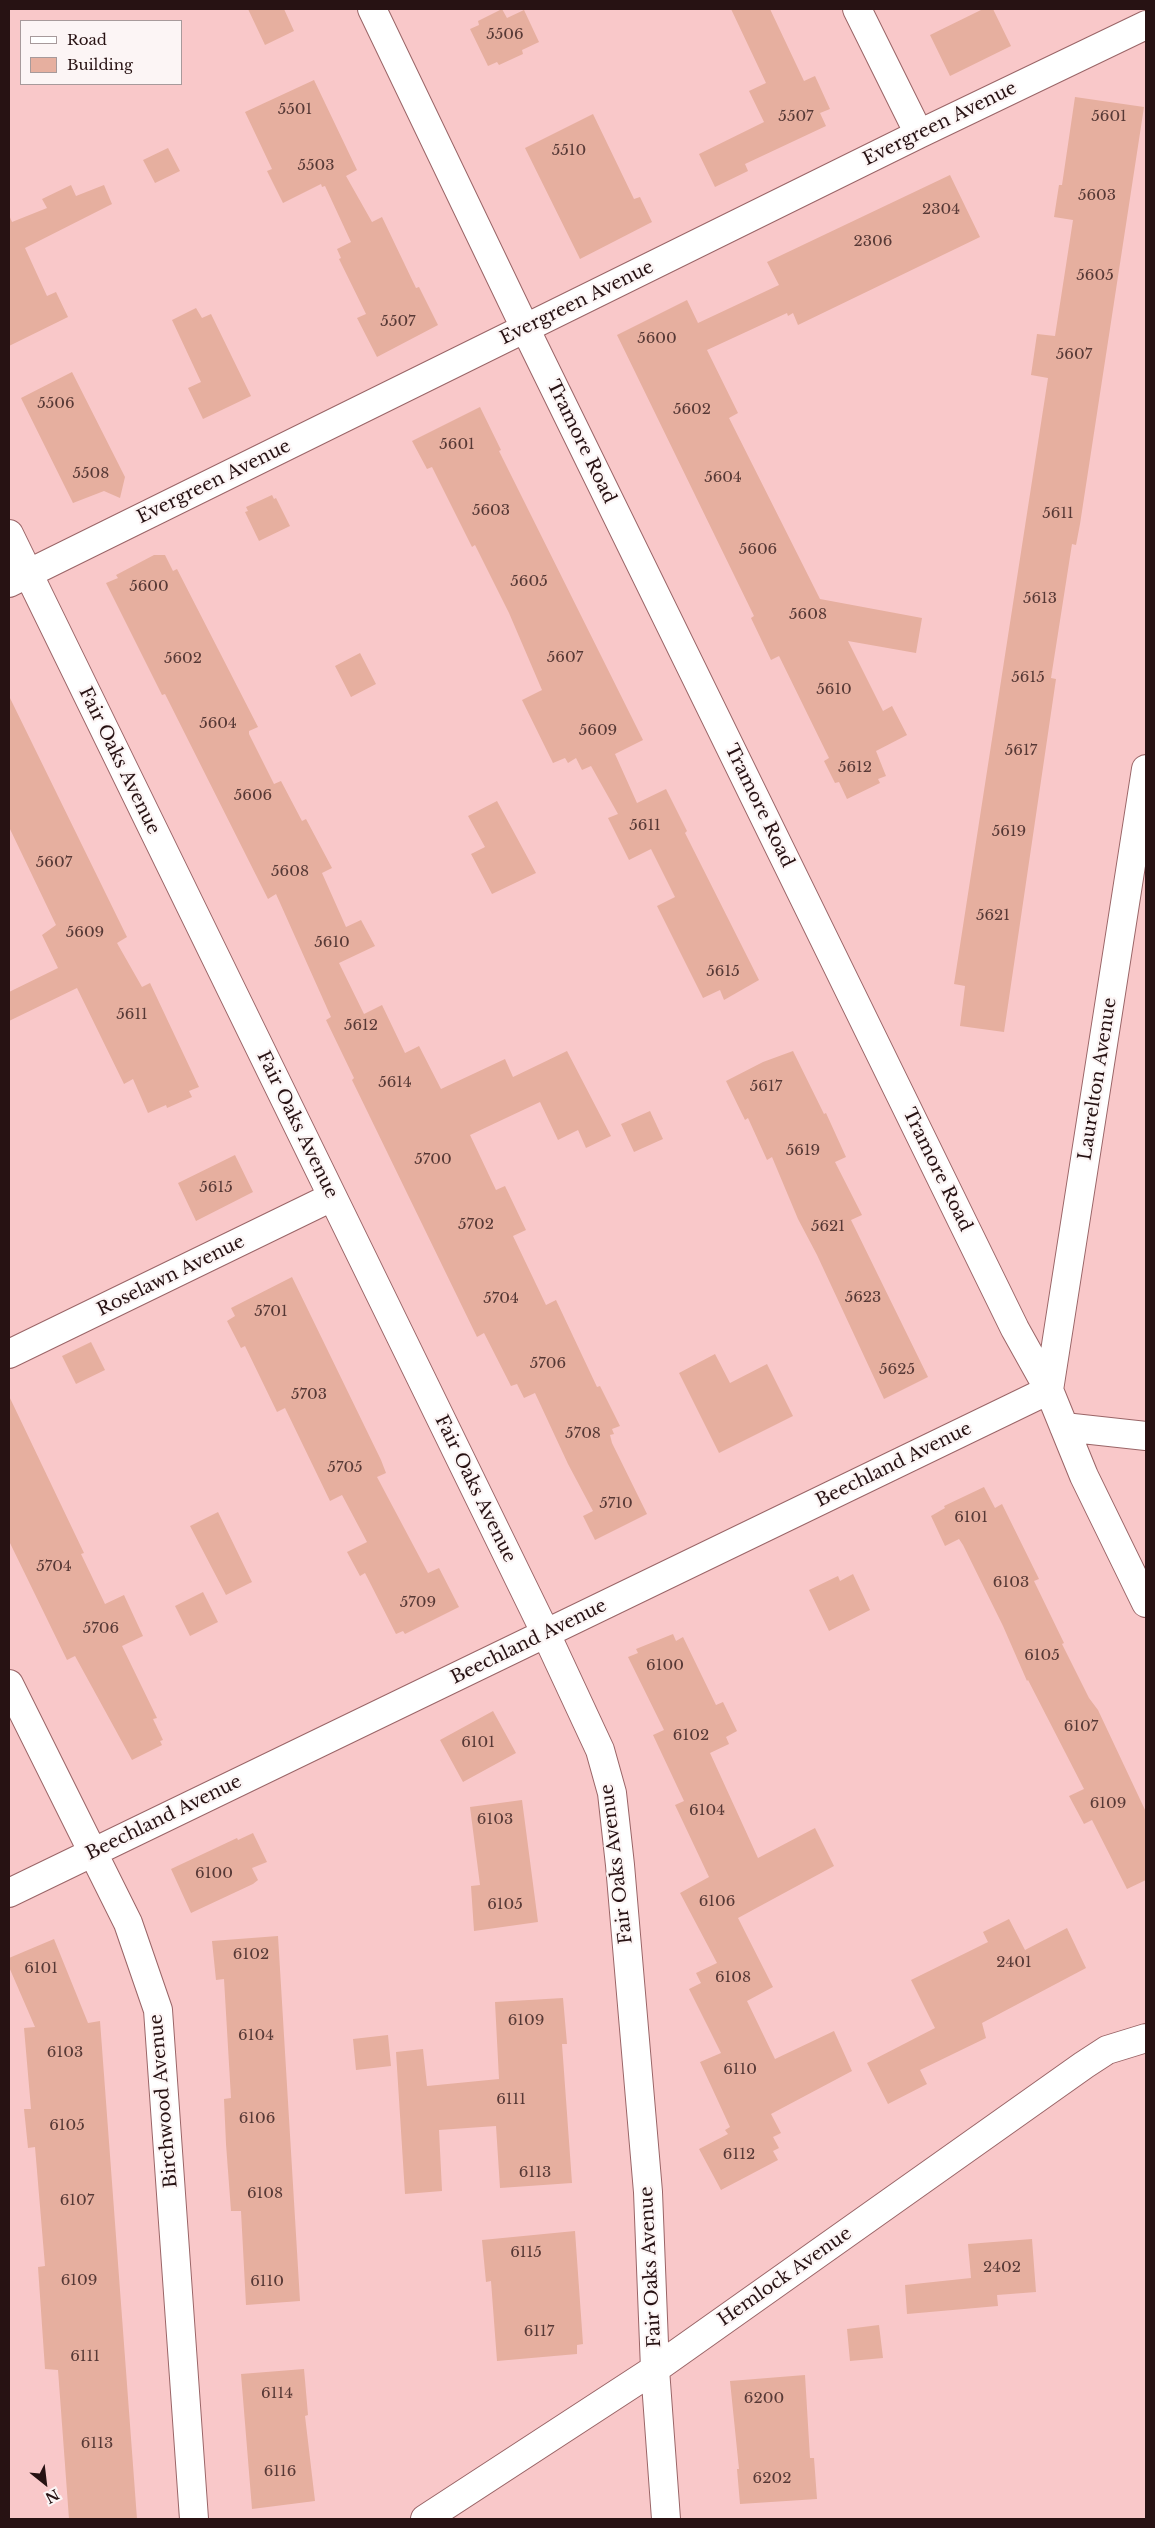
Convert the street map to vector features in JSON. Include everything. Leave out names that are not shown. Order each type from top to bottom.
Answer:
[{"type":"street","name":"Tramore Road","points":[[372,9],[525,328],[1015,1329],[1049,1390],[1084,1476],[1146,1603]]},
{"type":"street","points":[[857,9],[919,134]]},
{"type":"street","name":"Evergreen Avenue","points":[[18,578],[919,134],[1146,25]]},
{"type":"street","name":"Fair Oaks Avenue","points":[[9,534],[18,578],[332,1197],[546,1634],[600,1750],[612,1793],[648,2192],[655,2369],[666,2519]]},
{"type":"street","name":"Laurelton Avenue","points":[[1049,1390],[1146,769]]},
{"type":"street","name":"Roselawn Avenue","points":[[9,1354],[332,1197]]},
{"type":"street","name":"Beechland Avenue","points":[[9,1893],[1049,1390]]},
{"type":"street","points":[[1064,1427],[1146,1436]]},
{"type":"street","name":"Birchwood Avenue","points":[[9,1684],[128,1923],[158,2010],[194,2519]]},
{"type":"street","name":"Hemlock Avenue","points":[[425,2519],[655,2369],[1084,2065],[1107,2050],[1146,2038]]},
{"type":"building","points":[[248,9],[284,9],[294,31],[265,45]]},
{"type":"building","points":[[502,9],[507,18],[524,10],[539,42],[522,50],[523,54],[499,65],[497,62],[488,66],[470,29],[479,25],[478,21]]},
{"type":"building","points":[[731,9],[770,9],[804,81],[815,76],[830,109],[820,113],[826,126],[745,164],[748,171],[715,187],[699,154],[764,122],[749,91],[766,83]]},
{"type":"building","points":[[983,9],[993,9],[1011,46],[950,76],[930,35]]},
{"type":"building","points":[[314,80],[357,170],[346,176],[372,222],[382,217],[416,288],[419,287],[438,325],[377,357],[357,318],[366,314],[339,259],[341,258],[337,249],[351,242],[325,186],[322,187],[321,184],[283,203],[267,171],[272,169],[245,112]]},
{"type":"building","points":[[1075,97],[1144,107],[1080,524],[1076,545],[1072,544],[1051,678],[1056,679],[1004,1032],[960,1026],[965,986],[954,984],[1048,378],[1031,375],[1037,334],[1055,336],[1073,220],[1054,217],[1059,185],[1062,185]]},
{"type":"building","points":[[593,114],[634,199],[640,197],[652,222],[580,259],[525,148]]},
{"type":"building","points":[[168,148],[180,171],[155,183],[143,160]]},
{"type":"building","points":[[950,175],[980,237],[798,325],[793,313],[788,316],[787,313],[707,350],[738,413],[729,418],[820,599],[922,618],[916,653],[848,641],[883,711],[892,706],[907,735],[876,751],[886,776],[878,779],[880,783],[847,799],[839,782],[835,783],[824,761],[829,758],[779,656],[771,660],[751,618],[754,616],[617,335],[687,300],[698,323],[779,285],[767,262]]},
{"type":"building","points":[[71,185],[76,196],[104,185],[112,204],[25,248],[47,296],[56,292],[68,317],[9,346],[9,215],[12,222],[47,208],[42,199]]},
{"type":"building","points":[[196,308],[202,318],[211,314],[251,396],[203,419],[188,388],[201,382],[172,320]]},
{"type":"building","points":[[72,372],[125,477],[120,498],[104,491],[73,503],[21,398]]},
{"type":"building","points":[[480,407],[501,450],[499,451],[643,740],[615,754],[637,803],[666,789],[687,831],[685,833],[759,980],[724,1000],[720,990],[703,998],[657,906],[675,897],[651,849],[629,860],[608,818],[618,814],[591,766],[582,770],[576,758],[568,763],[565,758],[553,763],[522,700],[542,690],[509,613],[475,545],[472,547],[432,467],[427,469],[412,441]]},
{"type":"building","points":[[272,495],[274,499],[276,498],[290,526],[259,541],[245,512],[248,511],[246,507]]},
{"type":"building","points":[[154,555],[165,555],[173,571],[177,569],[258,727],[249,731],[249,734],[274,784],[281,781],[302,821],[306,819],[332,868],[322,873],[346,927],[361,920],[375,946],[339,963],[364,1014],[382,1005],[405,1053],[419,1046],[441,1089],[505,1059],[513,1077],[567,1051],[611,1136],[586,1148],[578,1130],[558,1140],[540,1102],[470,1135],[496,1190],[505,1186],[526,1230],[513,1236],[546,1305],[556,1300],[597,1387],[600,1386],[620,1426],[612,1429],[614,1434],[610,1435],[612,1443],[647,1514],[595,1540],[583,1516],[593,1511],[568,1464],[535,1393],[524,1398],[517,1384],[511,1386],[484,1333],[477,1337],[352,1080],[354,1078],[326,1020],[331,1017],[276,894],[268,899],[165,694],[162,695],[106,583],[118,578],[116,575]]},
{"type":"building","points":[[360,653],[376,684],[351,697],[335,666]]},
{"type":"building","points":[[9,696],[127,937],[117,943],[142,987],[150,983],[199,1087],[189,1091],[192,1097],[167,1108],[166,1105],[148,1113],[133,1079],[124,1084],[77,988],[9,1021],[9,992],[58,968],[42,935],[56,925],[9,827]]},
{"type":"building","points":[[497,801],[536,873],[492,894],[471,854],[485,847],[468,816]]},
{"type":"building","points":[[793,1051],[824,1114],[826,1113],[846,1157],[835,1162],[862,1215],[851,1220],[928,1377],[884,1399],[817,1255],[798,1219],[772,1157],[767,1160],[748,1118],[745,1120],[726,1081],[763,1062]]},
{"type":"building","points":[[650,1111],[663,1139],[634,1152],[621,1124]]},
{"type":"building","points":[[235,1155],[253,1192],[196,1221],[178,1183]]},
{"type":"building","points":[[292,1277],[381,1460],[386,1473],[377,1477],[428,1573],[439,1568],[459,1607],[405,1634],[403,1631],[396,1634],[365,1573],[360,1576],[347,1552],[367,1542],[342,1495],[330,1501],[285,1408],[277,1412],[245,1346],[241,1348],[227,1321],[235,1316],[231,1308]]},
{"type":"building","points":[[91,1342],[105,1370],[76,1384],[62,1356]]},
{"type":"building","points":[[715,1354],[730,1383],[767,1364],[793,1416],[719,1453],[679,1373]]},
{"type":"building","points":[[9,1396],[84,1553],[81,1554],[105,1604],[124,1595],[143,1636],[122,1646],[157,1718],[153,1719],[163,1740],[160,1741],[162,1745],[132,1760],[75,1656],[67,1660],[9,1541]]},
{"type":"building","points":[[984,1487],[995,1508],[1002,1504],[1039,1579],[1034,1581],[1064,1643],[1062,1644],[1089,1698],[1098,1710],[1146,1812],[1146,1880],[1127,1889],[1092,1820],[1084,1824],[1069,1796],[1084,1789],[1027,1681],[1003,1626],[963,1545],[959,1539],[945,1546],[931,1516],[945,1508],[944,1506]]},
{"type":"building","points":[[218,1512],[252,1582],[226,1595],[190,1526]]},
{"type":"building","points":[[853,1574],[870,1610],[829,1631],[809,1590],[838,1576],[840,1581]]},
{"type":"building","points":[[203,1592],[218,1622],[190,1636],[175,1606]]},
{"type":"building","points":[[673,1634],[676,1641],[683,1637],[716,1705],[723,1702],[737,1731],[726,1737],[729,1744],[710,1753],[758,1858],[815,1828],[834,1866],[738,1918],[773,1987],[747,2001],[775,2059],[834,2031],[852,2071],[771,2114],[781,2133],[773,2137],[779,2148],[773,2151],[778,2160],[721,2190],[699,2149],[728,2134],[725,2130],[730,2127],[700,2062],[721,2053],[689,1989],[701,1983],[696,1973],[717,1963],[680,1893],[709,1877],[675,1805],[684,1801],[653,1735],[664,1730],[628,1657],[638,1653],[636,1649]]},
{"type":"building","points":[[493,1711],[516,1753],[463,1782],[440,1740]]},
{"type":"building","points":[[522,1800],[538,1922],[474,1931],[471,1886],[480,1885],[470,1807]]},
{"type":"building","points":[[253,1833],[267,1862],[252,1868],[258,1880],[191,1913],[171,1869],[237,1838],[238,1840]]},
{"type":"building","points":[[1009,1919],[1025,1950],[1067,1928],[1086,1968],[982,2023],[986,2038],[920,2070],[927,2084],[888,2104],[867,2063],[935,2028],[911,1980],[988,1942],[983,1932]]},
{"type":"building","points":[[278,1936],[300,2301],[246,2305],[241,2211],[231,2211],[226,2144],[224,2099],[231,2098],[224,1979],[216,1980],[212,1941]]},
{"type":"building","points":[[54,1939],[88,2023],[100,2021],[137,2519],[69,2519],[58,2370],[45,2369],[38,2267],[45,2266],[35,2147],[28,2148],[24,2109],[31,2109],[24,2028],[35,2027],[9,1967],[9,1958]]},
{"type":"building","points":[[563,1998],[567,2044],[562,2044],[572,2183],[500,2188],[496,2126],[439,2130],[442,2191],[405,2194],[396,2052],[423,2049],[427,2086],[499,2079],[495,2002]]},
{"type":"building","points":[[388,2035],[391,2066],[356,2070],[353,2039]]},
{"type":"building","points":[[575,2231],[583,2344],[577,2345],[577,2354],[497,2361],[491,2281],[486,2282],[482,2240]]},
{"type":"building","points":[[1032,2239],[1036,2292],[997,2295],[998,2306],[907,2314],[905,2285],[971,2278],[968,2244]]},
{"type":"building","points":[[879,2325],[883,2358],[850,2361],[847,2329]]},
{"type":"building","points":[[304,2369],[308,2415],[305,2416],[315,2501],[252,2509],[241,2374]]},
{"type":"building","points":[[805,2375],[810,2458],[814,2458],[817,2499],[740,2504],[737,2469],[739,2469],[730,2381]]}]
